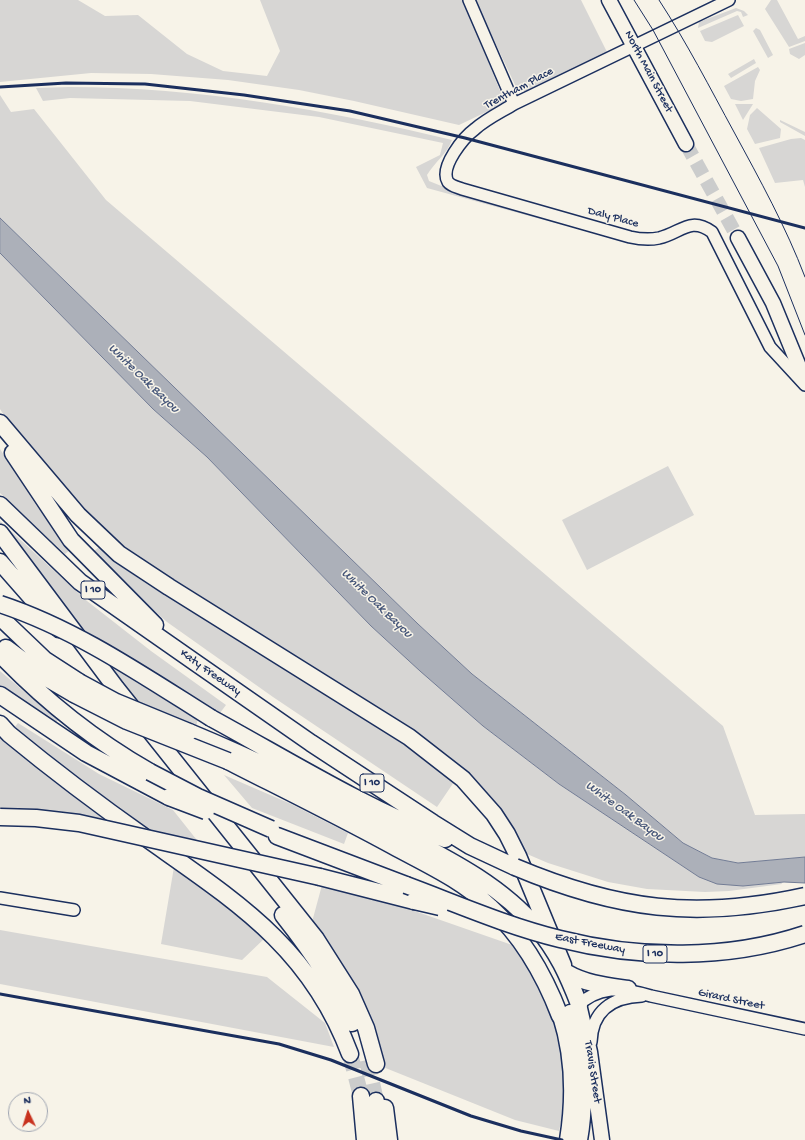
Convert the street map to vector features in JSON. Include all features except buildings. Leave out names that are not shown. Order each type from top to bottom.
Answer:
[{"type":"highway","points":[[0,423],[78,515],[119,554],[169,588],[409,737],[463,779],[489,808],[507,834],[518,856],[565,969],[570,1011]]},
{"type":"highway","points":[[0,432],[36,489],[71,540],[115,586],[196,663]]},
{"type":"highway","name":"Katy Freeway","points":[[0,505],[80,582],[311,742],[430,828]]},
{"type":"highway","points":[[0,533],[116,688],[316,939],[351,994],[366,1028],[371,1062],[345,1008],[322,968],[289,923],[71,644],[0,562]]},
{"type":"highway","points":[[0,604],[50,623],[91,645],[212,718],[313,775],[400,820],[430,828],[550,882],[593,895],[648,906],[696,909],[724,908],[768,903],[805,896]]},
{"type":"highway","points":[[0,617],[76,688],[127,721],[228,761],[347,821],[452,878],[470,890],[496,912],[529,952],[551,991],[570,1011]]},
{"type":"highway","points":[[0,643],[45,677],[116,702],[189,732],[303,783],[438,854],[486,883],[518,910],[548,942],[565,969],[588,982],[628,989]]},
{"type":"highway","points":[[0,654],[78,725],[120,756],[274,833]]},
{"type":"highway","points":[[0,695],[86,753],[169,797],[274,833]]},
{"type":"highway","points":[[0,724],[39,759],[77,789],[232,899],[266,928],[291,953],[313,981],[331,1010],[350,1054]]},
{"type":"highway","points":[[0,817],[55,820],[92,826],[320,877],[507,924]]},
{"type":"highway","name":"East Freeway","points":[[274,833],[327,855],[507,924],[582,944],[654,954],[693,954],[732,950],[773,943],[805,934]]},
{"type":"highway","points":[[518,910],[532,927],[548,958],[570,1011]]},
{"type":"highway","points":[[361,1096],[365,1140]]},
{"type":"highway","points":[[378,1140],[380,1103],[389,1140]]},
{"type":"main road","name":"North Main Street","points":[[609,0],[686,144]]},
{"type":"main road","points":[[738,238],[773,303],[805,381]]},
{"type":"main road","points":[[567,1140],[572,1108],[572,1078],[568,1044],[570,1011]]},
{"type":"main road","points":[[570,1011],[583,1069],[584,1106],[580,1140]]},
{"type":"main road","name":"Travis Street","points":[[570,1011],[590,1052],[602,1140]]},
{"type":"street","points":[[468,0],[514,104]]},
{"type":"street","name":"Trentham Place","points":[[448,182],[446,177],[448,165],[465,138],[474,129],[514,104],[729,0]]},
{"type":"street","name":"Daly Place","points":[[448,182],[462,189],[630,237],[642,239],[659,238],[694,224],[703,226],[712,232],[770,347],[805,386]]},
{"type":"street","points":[[0,898],[74,910]]},
{"type":"street","name":"Girard Street","points":[[570,1011],[590,996],[604,991],[628,989],[651,996],[805,1029]]},
{"type":"street","name":"Girard Street","points":[[590,1052],[591,1032],[595,1019],[603,1010],[615,1002],[631,997],[651,996]]},
{"type":"shaded area","points":[[0,0],[78,0],[105,16],[138,15],[187,54],[223,71],[267,76],[280,51],[260,0],[463,0],[505,103],[459,125],[299,90],[228,80],[151,74],[91,73],[0,82]]},
{"type":"shaded area","points":[[475,0],[581,0],[607,52],[529,92],[517,89]]},
{"type":"shaded area","points":[[771,0],[777,0],[798,39],[805,36],[805,41],[789,47],[765,9]]},
{"type":"shaded area","points":[[736,8],[744,11],[748,15],[743,17],[741,12],[737,11],[698,28],[699,22]]},
{"type":"shaded area","points":[[738,15],[744,26],[712,42],[705,41],[700,31]]},
{"type":"shaded area","points":[[756,28],[760,30],[773,55],[768,58],[753,31]]},
{"type":"shaded area","points":[[805,43],[805,55],[799,59],[790,54],[789,49]]},
{"type":"shaded area","points":[[754,59],[756,63],[731,78],[728,74]]},
{"type":"shaded area","points":[[758,67],[760,70],[755,81],[753,99],[741,101],[731,99],[724,86]]},
{"type":"shaded area","points":[[69,87],[166,91],[262,102],[358,119],[452,140],[447,150],[427,175],[429,181],[463,194],[532,214],[566,226],[427,188],[416,167],[440,155],[443,143],[319,117],[190,101],[70,98],[43,101],[36,88]]},
{"type":"shaded area","points":[[0,95],[11,112],[34,109],[106,200],[723,726],[755,815],[805,814],[805,857],[738,863],[712,858],[683,843],[626,795],[472,674],[418,624],[0,218]]},
{"type":"shaded area","points":[[735,104],[753,104],[743,120]]},
{"type":"shaded area","points":[[757,108],[781,129],[780,138],[755,144],[747,129],[750,115]]},
{"type":"shaded area","points":[[780,120],[805,132],[805,136],[780,122]]},
{"type":"shaded area","points":[[801,138],[805,140],[805,187],[803,180],[775,183],[759,148],[791,139]]},
{"type":"shaded area","points":[[0,253],[153,409],[207,457],[371,626],[483,726],[559,784],[699,877],[743,886],[781,882],[782,884],[729,891],[705,892],[647,889],[608,882],[548,863],[527,854],[513,829],[493,799],[473,777],[445,753],[365,699],[154,570],[96,523],[10,425],[0,409]]},
{"type":"shaded area","points":[[0,449],[36,505],[70,550],[65,554],[0,493]]},
{"type":"shaded area","points":[[668,466],[694,515],[587,570],[562,520]]},
{"type":"shaded area","points":[[0,521],[87,601],[151,651],[226,705],[220,713],[72,623],[0,528]]},
{"type":"shaded area","points":[[99,547],[119,565],[150,586],[210,621],[418,752],[454,782],[437,807],[273,697],[167,622],[122,582],[94,551]]},
{"type":"shaded area","points":[[100,657],[198,716],[196,729],[134,704]]},
{"type":"shaded area","points":[[0,671],[58,720],[55,725],[0,686]]},
{"type":"shaded area","points":[[18,723],[99,774],[173,810],[200,844],[152,832],[86,786],[14,728]]},
{"type":"shaded area","points":[[0,736],[70,793],[114,824],[0,811]]},
{"type":"shaded area","points":[[224,775],[291,804],[348,833],[344,844],[252,808]]},
{"type":"shaded area","points":[[174,867],[236,912],[265,938],[242,960],[161,944]]},
{"type":"shaded area","points":[[322,885],[406,908],[515,946],[533,971],[547,1000],[561,1039],[566,1100],[559,1131],[515,1120],[383,1067],[377,1034],[315,932],[312,922]]},
{"type":"shaded area","points":[[0,930],[267,977],[325,1023],[334,1047],[0,984]]},
{"type":"water","name":"White Oak Bayou","points":[[0,218],[418,624],[472,674],[626,795],[683,843],[712,858],[738,863],[805,857],[805,883],[784,882],[743,886],[717,884],[699,877],[559,784],[483,726],[371,626],[207,457],[153,409],[0,253]]},
{"type":"tunnel","points":[[686,144],[738,238]]},
{"type":"tunnel","points":[[350,1054],[361,1096]]},
{"type":"tunnel","points":[[367,1060],[376,1101]]},
{"type":"tram line","points":[[634,0],[653,30],[778,266],[805,335]]},
{"type":"tram line","points":[[659,0],[698,66],[763,186],[790,240],[805,277]]},
{"type":"railway","points":[[0,87],[66,83],[145,84],[244,95],[350,111],[465,138],[805,228]]},
{"type":"railway","points":[[0,994],[279,1044],[331,1060],[471,1116],[521,1131],[562,1140]]}]
